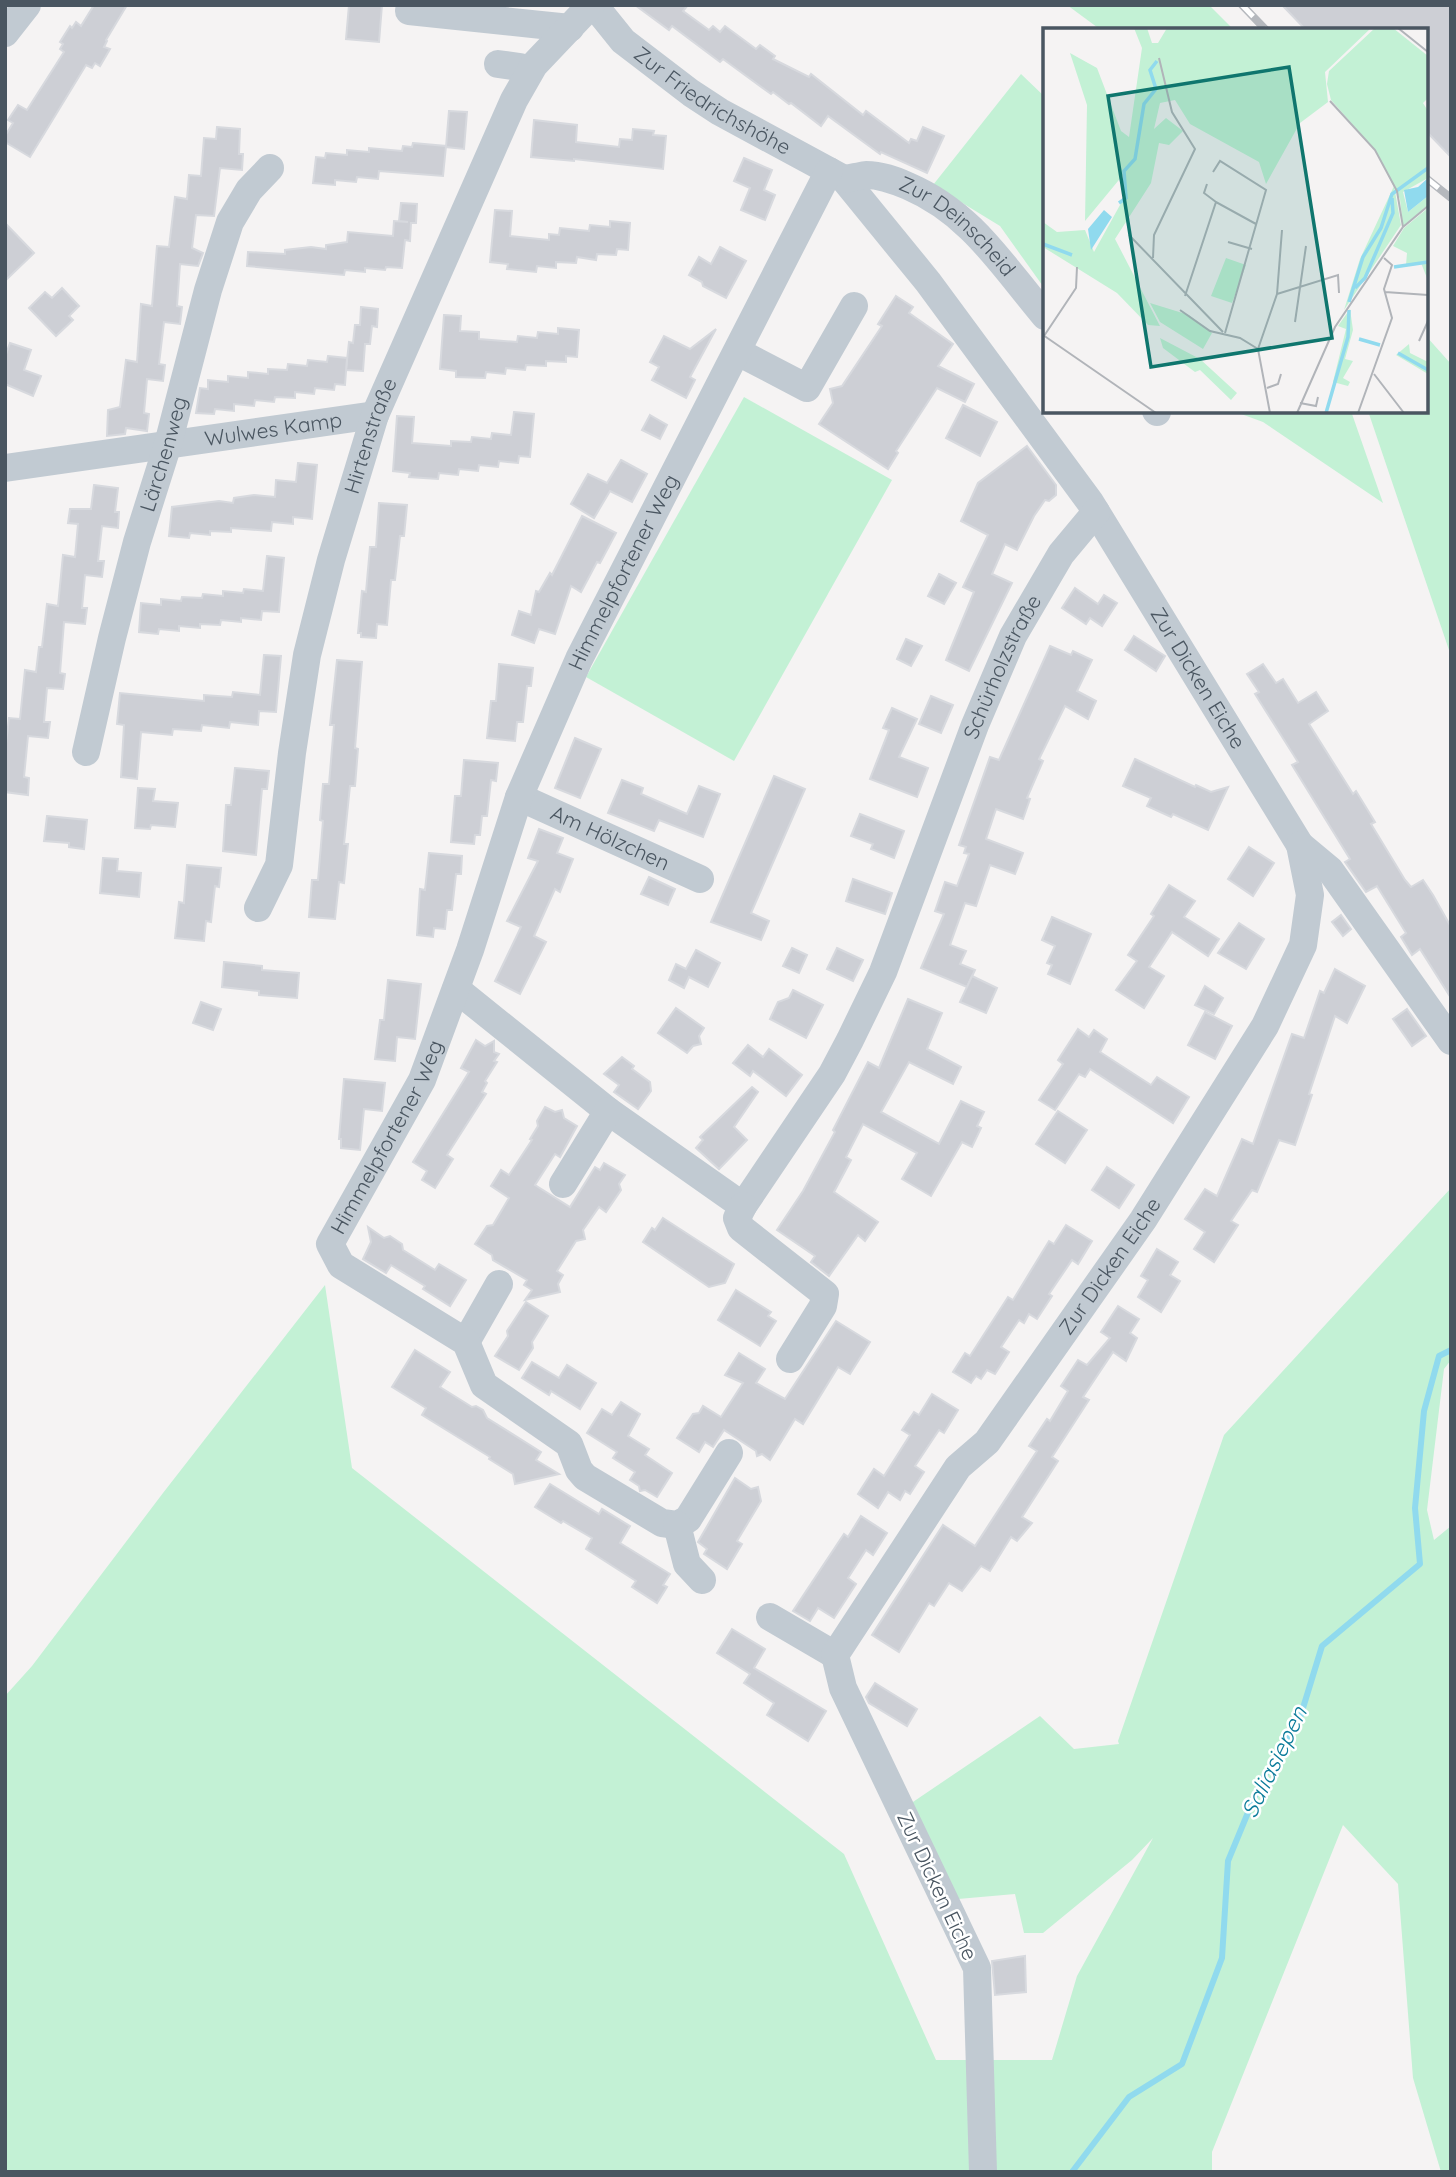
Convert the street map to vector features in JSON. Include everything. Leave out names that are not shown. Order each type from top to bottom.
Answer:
[{"type":"street","points":[[5,33],[27,5]]},
{"type":"street","name":"Hirtenstraße","points":[[258,908],[279,865],[307,655],[331,560],[375,415],[514,100],[534,65],[592,5]]},
{"type":"street","name":"Zur Friedrichshöhe","points":[[592,5],[622,41],[691,93],[720,112],[837,175]]},
{"type":"street","points":[[409,11],[570,28]]},
{"type":"street","points":[[498,64],[520,67],[529,72]]},
{"type":"street","name":"Lärchenweg","points":[[86,752],[111,638],[137,542],[168,444],[208,290],[230,222],[249,190],[270,168]]},
{"type":"street","points":[[837,175],[928,282],[1096,512]]},
{"type":"street","name":"Zur Deinscheid","points":[[837,175],[889,178],[924,193],[947,207],[971,226],[1043,314]]},
{"type":"street","name":"Himmelpfortener Weg","points":[[466,1342],[341,1265],[330,1244],[418,1089],[456,989],[519,797],[579,659],[738,352],[837,175]]},
{"type":"street","points":[[738,352],[807,388],[854,306]]},
{"type":"street","name":"Wulwes Kamp","points":[[5,468],[375,415]]},
{"type":"street","name":"Zur Dicken Eiche","points":[[1096,512],[1300,845],[1330,870],[1451,1041]]},
{"type":"street","name":"Schürholzstraße","points":[[743,1206],[832,1074],[844,1051],[883,972],[975,725],[1013,636],[1061,554],[1096,512]]},
{"type":"street","name":"Am Hölzchen","points":[[519,797],[700,879]]},
{"type":"street","name":"Zur Dicken Eiche","points":[[984,2172],[977,1968],[844,1688],[835,1655],[958,1466],[987,1442],[1143,1220],[1265,1026],[1303,945],[1310,895],[1300,845]]},
{"type":"street","points":[[456,989],[608,1111],[743,1206],[737,1218],[741,1228],[825,1294],[823,1306],[790,1359]]},
{"type":"street","points":[[563,1184],[608,1111]]},
{"type":"street","points":[[499,1284],[466,1342],[471,1348],[484,1385],[569,1444],[579,1470],[585,1477],[662,1523],[677,1525],[688,1520],[729,1453]]},
{"type":"street","points":[[677,1525],[687,1564],[702,1580]]},
{"type":"street","points":[[770,1617],[835,1655]]},
{"type":"green space","points":[[1067,5],[1209,5],[1232,28],[1098,28]]},
{"type":"green space","points":[[1021,74],[1043,95],[1043,286],[1000,226],[933,185]]},
{"type":"green space","points":[[1428,338],[1451,364],[1451,656],[1369,413],[1428,413]]},
{"type":"green space","points":[[744,397],[892,480],[734,761],[586,677]]},
{"type":"green space","points":[[1238,413],[1352,413],[1383,503],[1263,422]]},
{"type":"green space","points":[[1451,1188],[1451,1360],[1444,1369],[1427,1510],[1434,1540],[1451,1526],[1451,2172],[1441,2172],[1413,2078],[1398,1884],[1343,1825],[1212,2152],[1212,2172],[5,2172],[5,1696],[32,1666],[325,1285],[352,1468],[844,1854],[936,2060],[1052,2060],[1077,1976],[1153,1838],[1132,1860],[1043,1933],[1024,1933],[1015,1894],[958,1899],[907,1806],[1040,1716],[1074,1749],[1119,1744],[1224,1435]]},
{"type":"building","points":[[94,5],[127,5],[106,40],[104,47],[110,49],[100,66],[95,63],[92,68],[86,65],[30,157],[5,142],[5,136],[13,123],[8,120],[18,105],[27,110],[64,52],[60,49],[63,44],[60,42],[70,26],[72,28],[76,22],[81,26]]},
{"type":"building","points":[[349,5],[382,5],[379,42],[346,39]]},
{"type":"building","points":[[635,5],[688,5],[683,11],[709,30],[713,26],[720,32],[725,26],[756,49],[760,45],[775,56],[773,59],[809,77],[811,74],[863,115],[866,111],[909,143],[911,139],[917,141],[923,127],[944,136],[927,173],[881,152],[880,154],[828,116],[821,126],[791,103],[773,92],[771,94],[723,59],[720,62],[672,26],[669,30]]},
{"type":"building","points":[[1282,5],[1451,5],[1451,157],[1428,133],[1428,28],[1304,28]]},
{"type":"building","points":[[449,111],[467,112],[464,149],[446,147]]},
{"type":"building","points":[[534,120],[577,125],[576,142],[619,147],[620,139],[632,140],[633,129],[654,131],[653,135],[666,136],[663,169],[531,157]]},
{"type":"building","points":[[217,127],[240,129],[239,154],[243,154],[242,170],[220,168],[214,216],[196,215],[192,248],[203,253],[198,266],[180,264],[177,306],[182,307],[180,324],[164,322],[159,364],[165,365],[163,381],[147,379],[144,413],[149,414],[147,431],[126,428],[125,434],[107,436],[108,410],[120,407],[126,360],[137,362],[141,304],[152,306],[157,246],[169,247],[175,197],[187,199],[189,175],[201,176],[204,138],[216,139]]},
{"type":"building","points":[[413,143],[446,146],[443,176],[379,171],[378,179],[357,177],[356,182],[335,180],[335,185],[313,183],[316,157],[325,158],[326,153],[347,155],[347,150],[369,152],[369,148],[402,151],[403,146],[412,147]]},
{"type":"building","points":[[744,158],[772,170],[764,190],[775,195],[765,220],[741,210],[750,188],[734,181]]},
{"type":"building","points":[[401,203],[417,204],[416,223],[411,223],[410,241],[405,240],[402,268],[365,268],[365,272],[345,270],[344,275],[247,266],[248,252],[285,254],[285,250],[311,247],[326,249],[326,245],[347,242],[348,232],[393,236],[394,221],[408,222],[399,221]]},
{"type":"building","points":[[495,210],[512,211],[510,236],[549,240],[549,234],[559,235],[560,228],[589,231],[590,225],[610,227],[610,221],[630,223],[628,250],[617,249],[616,255],[597,254],[596,260],[577,257],[576,263],[556,262],[556,268],[537,266],[536,272],[507,269],[508,264],[490,262]]},
{"type":"building","points":[[5,223],[34,253],[5,281]]},
{"type":"building","points":[[720,247],[746,261],[726,298],[689,275],[699,257],[711,264]]},
{"type":"building","points":[[62,288],[79,306],[69,316],[73,320],[56,336],[29,308],[45,292],[52,298]]},
{"type":"building","points":[[896,296],[913,307],[909,313],[953,344],[938,366],[974,384],[965,402],[937,388],[896,451],[898,453],[888,469],[819,424],[833,403],[830,389],[842,386],[882,326],[878,324]]},
{"type":"building","points":[[361,307],[378,309],[377,327],[372,326],[370,344],[365,344],[363,371],[346,370],[349,342],[353,343],[355,325],[360,325]]},
{"type":"building","points":[[444,315],[461,316],[460,331],[479,332],[479,339],[517,342],[518,336],[537,338],[538,332],[558,334],[558,328],[579,330],[577,357],[566,356],[566,362],[546,361],[546,366],[526,365],[525,370],[506,368],[505,374],[486,372],[485,378],[456,377],[456,371],[440,369]]},
{"type":"building","points":[[716,329],[690,377],[695,380],[686,398],[652,380],[659,367],[650,362],[664,336],[690,349]]},
{"type":"building","points":[[10,343],[31,350],[24,370],[41,376],[33,396],[5,384],[5,357]]},
{"type":"building","points":[[328,356],[347,358],[345,385],[335,384],[334,390],[315,388],[314,394],[295,392],[295,398],[275,397],[274,402],[255,400],[254,406],[234,404],[234,411],[215,409],[214,414],[196,413],[200,388],[208,389],[208,380],[228,382],[228,376],[248,378],[248,372],[268,374],[268,369],[287,370],[288,364],[307,366],[308,360],[327,362]]},
{"type":"building","points":[[963,405],[997,422],[980,456],[946,438]]},
{"type":"building","points":[[514,412],[534,414],[530,457],[519,456],[518,463],[499,461],[498,467],[479,465],[478,471],[459,469],[458,475],[439,473],[438,479],[409,477],[410,473],[393,471],[397,416],[414,417],[412,443],[451,446],[451,441],[471,442],[472,437],[491,439],[492,433],[511,435]]},
{"type":"building","points":[[650,415],[667,425],[660,439],[642,430]]},
{"type":"building","points":[[1027,446],[1056,485],[1056,495],[1049,501],[1045,500],[1017,550],[1005,544],[992,574],[1012,583],[969,671],[946,660],[974,592],[963,587],[988,535],[961,521],[978,483]]},
{"type":"building","points":[[621,460],[647,474],[632,502],[610,491],[594,518],[571,504],[588,474],[607,483]]},
{"type":"building","points":[[298,463],[317,465],[312,519],[293,517],[293,524],[272,522],[271,531],[231,528],[231,532],[210,531],[210,535],[190,533],[189,538],[169,536],[172,507],[219,501],[233,503],[234,498],[254,495],[275,497],[276,480],[296,482]]},
{"type":"building","points":[[94,485],[118,488],[115,512],[119,512],[118,528],[102,526],[98,561],[104,561],[102,577],[85,575],[82,608],[87,608],[85,624],[64,622],[60,673],[65,674],[63,689],[47,688],[44,722],[50,722],[48,738],[28,736],[24,777],[29,778],[28,795],[5,792],[5,752],[9,718],[20,719],[25,670],[36,672],[47,604],[58,606],[63,555],[75,557],[78,524],[68,523],[70,509],[91,509]]},
{"type":"building","points":[[379,503],[407,505],[404,536],[400,536],[395,580],[391,580],[387,625],[377,624],[376,638],[361,637],[361,633],[358,633],[362,591],[366,592],[370,547],[376,547]]},
{"type":"building","points":[[582,516],[616,533],[600,563],[597,562],[581,592],[571,586],[555,634],[539,629],[534,643],[512,635],[519,611],[531,615],[536,591],[539,592],[550,573],[552,575]]},
{"type":"building","points":[[267,556],[284,558],[279,612],[262,611],[261,620],[241,618],[241,622],[221,620],[220,625],[200,624],[200,628],[179,626],[179,631],[159,629],[158,634],[139,632],[141,603],[161,605],[161,599],[181,601],[182,597],[202,598],[203,594],[223,596],[223,591],[263,591]]},
{"type":"building","points":[[939,574],[956,583],[944,604],[928,596]]},
{"type":"building","points":[[1075,588],[1098,604],[1104,595],[1117,603],[1102,626],[1090,618],[1086,624],[1062,608]]},
{"type":"building","points":[[1134,636],[1165,656],[1156,671],[1125,650]]},
{"type":"building","points":[[906,639],[922,646],[911,666],[897,659]]},
{"type":"building","points":[[1050,646],[1071,655],[1073,651],[1092,660],[1077,691],[1096,701],[1088,719],[1065,706],[1039,759],[1043,761],[1027,798],[1030,799],[1023,819],[996,809],[986,839],[1023,853],[1015,874],[990,865],[976,906],[965,903],[950,945],[966,951],[960,964],[975,970],[967,987],[921,968],[944,914],[935,911],[945,882],[957,886],[969,854],[964,853],[966,847],[959,845],[990,757],[999,760]]},
{"type":"building","points":[[264,655],[281,656],[276,712],[259,711],[258,725],[230,722],[229,728],[202,725],[201,731],[173,729],[172,735],[141,732],[137,779],[121,777],[124,725],[117,724],[120,693],[204,701],[204,695],[232,697],[233,692],[260,695]]},
{"type":"building","points":[[337,660],[362,662],[355,748],[358,749],[355,786],[350,786],[344,844],[348,844],[344,883],[339,882],[335,919],[309,917],[312,880],[318,880],[323,784],[329,784],[334,725],[330,725]]},
{"type":"building","points":[[499,664],[533,668],[531,686],[527,686],[523,722],[517,722],[515,741],[487,738],[491,701],[496,701]]},
{"type":"building","points":[[1263,664],[1276,683],[1283,679],[1298,703],[1316,692],[1328,711],[1309,724],[1353,794],[1356,791],[1375,822],[1371,824],[1405,880],[1411,887],[1423,880],[1433,895],[1451,927],[1451,998],[1420,949],[1412,955],[1401,937],[1406,933],[1377,886],[1366,892],[1345,862],[1350,859],[1292,765],[1298,762],[1255,694],[1259,692],[1247,674]]},
{"type":"building","points":[[931,696],[953,705],[941,733],[919,724]]},
{"type":"building","points":[[892,708],[917,719],[899,757],[928,768],[917,797],[870,779],[889,730],[883,728]]},
{"type":"building","points":[[575,738],[601,749],[580,798],[555,788]]},
{"type":"building","points":[[1135,759],[1211,792],[1228,787],[1208,830],[1147,806],[1151,798],[1123,786]]},
{"type":"building","points":[[464,760],[498,763],[496,781],[491,780],[487,816],[482,816],[480,835],[475,835],[474,844],[451,842],[455,796],[461,796]]},
{"type":"building","points":[[235,768],[269,771],[267,789],[262,789],[256,855],[223,851],[226,805],[231,805]]},
{"type":"building","points":[[774,776],[805,789],[751,913],[769,921],[761,940],[711,922]]},
{"type":"building","points":[[622,780],[643,788],[641,794],[687,814],[699,786],[720,794],[703,837],[659,820],[654,831],[608,813]]},
{"type":"building","points":[[138,788],[155,789],[153,801],[178,803],[175,827],[151,825],[150,829],[135,828]]},
{"type":"building","points":[[860,814],[904,831],[894,858],[871,849],[873,844],[851,836]]},
{"type":"building","points":[[47,816],[87,820],[84,849],[69,847],[69,843],[44,841]]},
{"type":"building","points":[[539,829],[563,838],[557,853],[573,859],[560,892],[555,889],[534,936],[546,942],[520,994],[495,981],[521,927],[507,921],[538,861],[528,858]]},
{"type":"building","points":[[1249,847],[1274,863],[1253,896],[1228,879]]},
{"type":"building","points":[[429,853],[462,856],[461,874],[456,874],[452,910],[447,910],[445,929],[434,928],[433,937],[417,935],[420,889],[425,890]]},
{"type":"building","points":[[103,858],[118,859],[117,871],[141,873],[139,897],[100,893]]},
{"type":"building","points":[[187,865],[221,868],[219,887],[215,886],[211,922],[206,921],[204,941],[175,938],[179,902],[184,903]]},
{"type":"building","points":[[649,877],[675,889],[668,905],[641,894]]},
{"type":"building","points":[[853,879],[892,893],[885,914],[846,901]]},
{"type":"building","points":[[1169,885],[1195,901],[1184,917],[1219,939],[1208,956],[1172,932],[1149,967],[1164,976],[1144,1008],[1116,990],[1137,961],[1128,955],[1154,916],[1151,914]]},
{"type":"building","points":[[1341,915],[1351,929],[1343,936],[1332,922]]},
{"type":"building","points":[[1052,917],[1091,934],[1070,984],[1048,974],[1052,965],[1047,963],[1055,946],[1042,940]]},
{"type":"building","points":[[1239,923],[1264,939],[1246,969],[1218,953]]},
{"type":"building","points":[[792,948],[807,955],[799,973],[783,966]]},
{"type":"building","points":[[837,948],[863,960],[853,981],[827,969]]},
{"type":"building","points":[[696,950],[720,963],[708,987],[689,977],[684,988],[669,980],[676,964],[686,969]]},
{"type":"building","points":[[224,962],[262,966],[262,970],[299,973],[297,998],[259,995],[259,991],[222,987]]},
{"type":"building","points":[[1335,969],[1365,986],[1347,1023],[1335,1016],[1295,1145],[1279,1140],[1257,1192],[1252,1190],[1231,1221],[1238,1225],[1214,1262],[1194,1249],[1205,1232],[1185,1219],[1205,1189],[1217,1196],[1242,1139],[1253,1144],[1292,1034],[1304,1038],[1320,991],[1324,993]]},
{"type":"building","points":[[972,976],[997,988],[986,1013],[960,1002]]},
{"type":"building","points":[[388,980],[421,984],[415,1039],[397,1037],[395,1061],[375,1059],[380,1020],[384,1020]]},
{"type":"building","points":[[1205,986],[1223,998],[1214,1014],[1195,1005]]},
{"type":"building","points":[[793,990],[823,1005],[806,1038],[770,1019],[778,1002],[789,998]]},
{"type":"building","points":[[908,999],[942,1013],[927,1049],[961,1067],[953,1084],[909,1062],[881,1112],[939,1144],[961,1101],[984,1112],[977,1126],[981,1128],[972,1147],[962,1142],[931,1196],[902,1179],[917,1153],[863,1124],[846,1157],[851,1160],[834,1192],[878,1222],[865,1241],[858,1235],[829,1276],[811,1262],[815,1256],[777,1230],[803,1191],[835,1132],[833,1130],[868,1062],[879,1068]]},
{"type":"building","points":[[201,1002],[221,1009],[213,1030],[193,1023]]},
{"type":"building","points":[[676,1008],[704,1028],[699,1036],[701,1044],[693,1046],[687,1053],[658,1033]]},
{"type":"building","points":[[1407,1009],[1426,1036],[1412,1046],[1393,1019]]},
{"type":"building","points":[[1205,1012],[1232,1026],[1215,1059],[1188,1045]]},
{"type":"building","points":[[1078,1029],[1089,1037],[1094,1030],[1107,1039],[1100,1052],[1151,1085],[1157,1077],[1189,1097],[1173,1123],[1090,1069],[1085,1077],[1079,1074],[1055,1110],[1039,1100],[1063,1064],[1058,1060]]},
{"type":"building","points":[[476,1040],[485,1046],[494,1041],[494,1052],[499,1054],[494,1061],[497,1062],[485,1081],[487,1083],[482,1092],[486,1094],[447,1155],[453,1159],[435,1188],[422,1180],[427,1171],[413,1162],[469,1072],[461,1068]]},
{"type":"building","points":[[748,1045],[763,1057],[769,1049],[802,1075],[786,1096],[753,1071],[750,1076],[733,1063]]},
{"type":"building","points":[[622,1057],[634,1066],[632,1069],[650,1082],[651,1091],[638,1109],[614,1092],[619,1085],[604,1074]]},
{"type":"building","points":[[344,1079],[385,1083],[382,1111],[364,1109],[360,1150],[341,1148],[339,1139]]},
{"type":"building","points":[[752,1087],[758,1092],[734,1127],[747,1140],[719,1169],[696,1148],[703,1140],[700,1137]]},
{"type":"building","points":[[545,1107],[555,1112],[562,1110],[564,1118],[577,1126],[560,1157],[555,1154],[535,1185],[570,1207],[595,1167],[600,1170],[604,1163],[625,1175],[619,1184],[621,1190],[606,1212],[599,1207],[583,1230],[585,1239],[576,1241],[557,1271],[563,1275],[558,1284],[560,1292],[525,1300],[532,1290],[524,1285],[527,1280],[493,1260],[492,1255],[475,1244],[487,1226],[493,1225],[509,1198],[491,1186],[501,1170],[509,1175],[532,1140],[530,1139],[538,1126],[537,1121]]},
{"type":"building","points":[[1058,1111],[1087,1130],[1065,1163],[1036,1144]]},
{"type":"building","points":[[1107,1167],[1134,1185],[1119,1208],[1092,1190]]},
{"type":"building","points":[[663,1218],[734,1264],[725,1283],[709,1287],[643,1242]]},
{"type":"building","points":[[1066,1225],[1092,1241],[1078,1264],[1072,1260],[1049,1294],[1052,1296],[1037,1319],[1029,1314],[1024,1323],[1019,1320],[1001,1347],[1009,1352],[995,1374],[987,1370],[981,1379],[976,1376],[971,1383],[953,1372],[965,1353],[970,1356],[1008,1297],[1013,1300],[1049,1241],[1054,1244]]},
{"type":"building","points":[[368,1227],[384,1238],[390,1236],[402,1244],[403,1250],[435,1270],[439,1264],[466,1280],[450,1306],[423,1289],[425,1286],[391,1265],[386,1273],[363,1259],[371,1242]]},
{"type":"building","points":[[1157,1249],[1178,1262],[1170,1275],[1180,1281],[1161,1312],[1138,1297],[1148,1280],[1141,1276]]},
{"type":"building","points":[[736,1290],[771,1312],[768,1316],[776,1321],[760,1346],[718,1320]]},
{"type":"building","points":[[526,1302],[548,1316],[519,1370],[495,1356]]},
{"type":"building","points":[[1118,1306],[1139,1319],[1130,1333],[1137,1338],[1126,1361],[1113,1352],[1083,1397],[1089,1400],[1052,1457],[1058,1461],[1022,1517],[1032,1523],[1017,1541],[1011,1537],[990,1571],[981,1566],[962,1591],[949,1583],[934,1606],[929,1603],[899,1652],[872,1635],[943,1525],[975,1546],[1037,1451],[1029,1446],[1047,1419],[1050,1421],[1068,1391],[1061,1386],[1078,1360],[1087,1365],[1110,1338],[1101,1332]]},
{"type":"building","points":[[836,1321],[870,1342],[850,1374],[838,1367],[803,1424],[795,1419],[770,1460],[762,1454],[757,1456],[756,1451],[724,1430],[713,1447],[705,1442],[699,1452],[677,1438],[693,1414],[699,1413],[703,1406],[721,1417],[743,1383],[725,1375],[739,1353],[765,1369],[756,1383],[785,1399]]},
{"type":"building","points":[[415,1350],[450,1372],[440,1387],[472,1407],[483,1410],[487,1418],[541,1452],[536,1460],[559,1474],[515,1484],[513,1474],[422,1415],[426,1408],[392,1387]]},
{"type":"building","points":[[532,1362],[559,1378],[567,1365],[596,1383],[580,1409],[551,1391],[549,1395],[522,1378]]},
{"type":"building","points":[[932,1394],[958,1410],[944,1433],[939,1430],[915,1466],[924,1472],[910,1494],[905,1491],[900,1500],[888,1492],[878,1508],[858,1494],[874,1469],[884,1476],[910,1435],[902,1430],[914,1412],[919,1415]]},
{"type":"building","points":[[621,1402],[640,1414],[628,1436],[649,1449],[645,1455],[672,1473],[657,1497],[645,1490],[640,1491],[639,1486],[630,1480],[635,1472],[613,1458],[617,1452],[587,1433],[602,1409],[612,1415]]},
{"type":"building","points":[[735,1478],[751,1489],[758,1487],[761,1501],[737,1541],[742,1544],[727,1569],[704,1554],[707,1549],[698,1542]]},
{"type":"building","points":[[550,1484],[599,1514],[602,1509],[630,1526],[620,1543],[670,1574],[663,1585],[667,1587],[657,1603],[632,1587],[636,1581],[586,1549],[592,1538],[535,1507]]},
{"type":"building","points":[[861,1516],[887,1533],[873,1555],[866,1550],[848,1578],[856,1584],[834,1618],[818,1608],[810,1621],[793,1611],[844,1534],[848,1537]]},
{"type":"building","points":[[732,1629],[765,1649],[754,1668],[826,1711],[808,1741],[767,1715],[774,1703],[744,1683],[750,1674],[717,1653]]},
{"type":"building","points":[[875,1683],[917,1709],[907,1726],[869,1703],[866,1697]]},
{"type":"building","points":[[1025,1956],[1026,1992],[995,1995],[992,1961]]},
{"type":"waterway","name":"Saliasiepen","points":[[1072,2172],[1129,2097],[1182,2064],[1222,1958],[1228,1861],[1261,1781],[1299,1721],[1322,1646],[1420,1564],[1415,1508],[1424,1411],[1439,1356],[1451,1350]]},
{"type":"railway","points":[[1242,5],[1264,28]]},
{"type":"railway","points":[[1428,180],[1451,198]]}]
